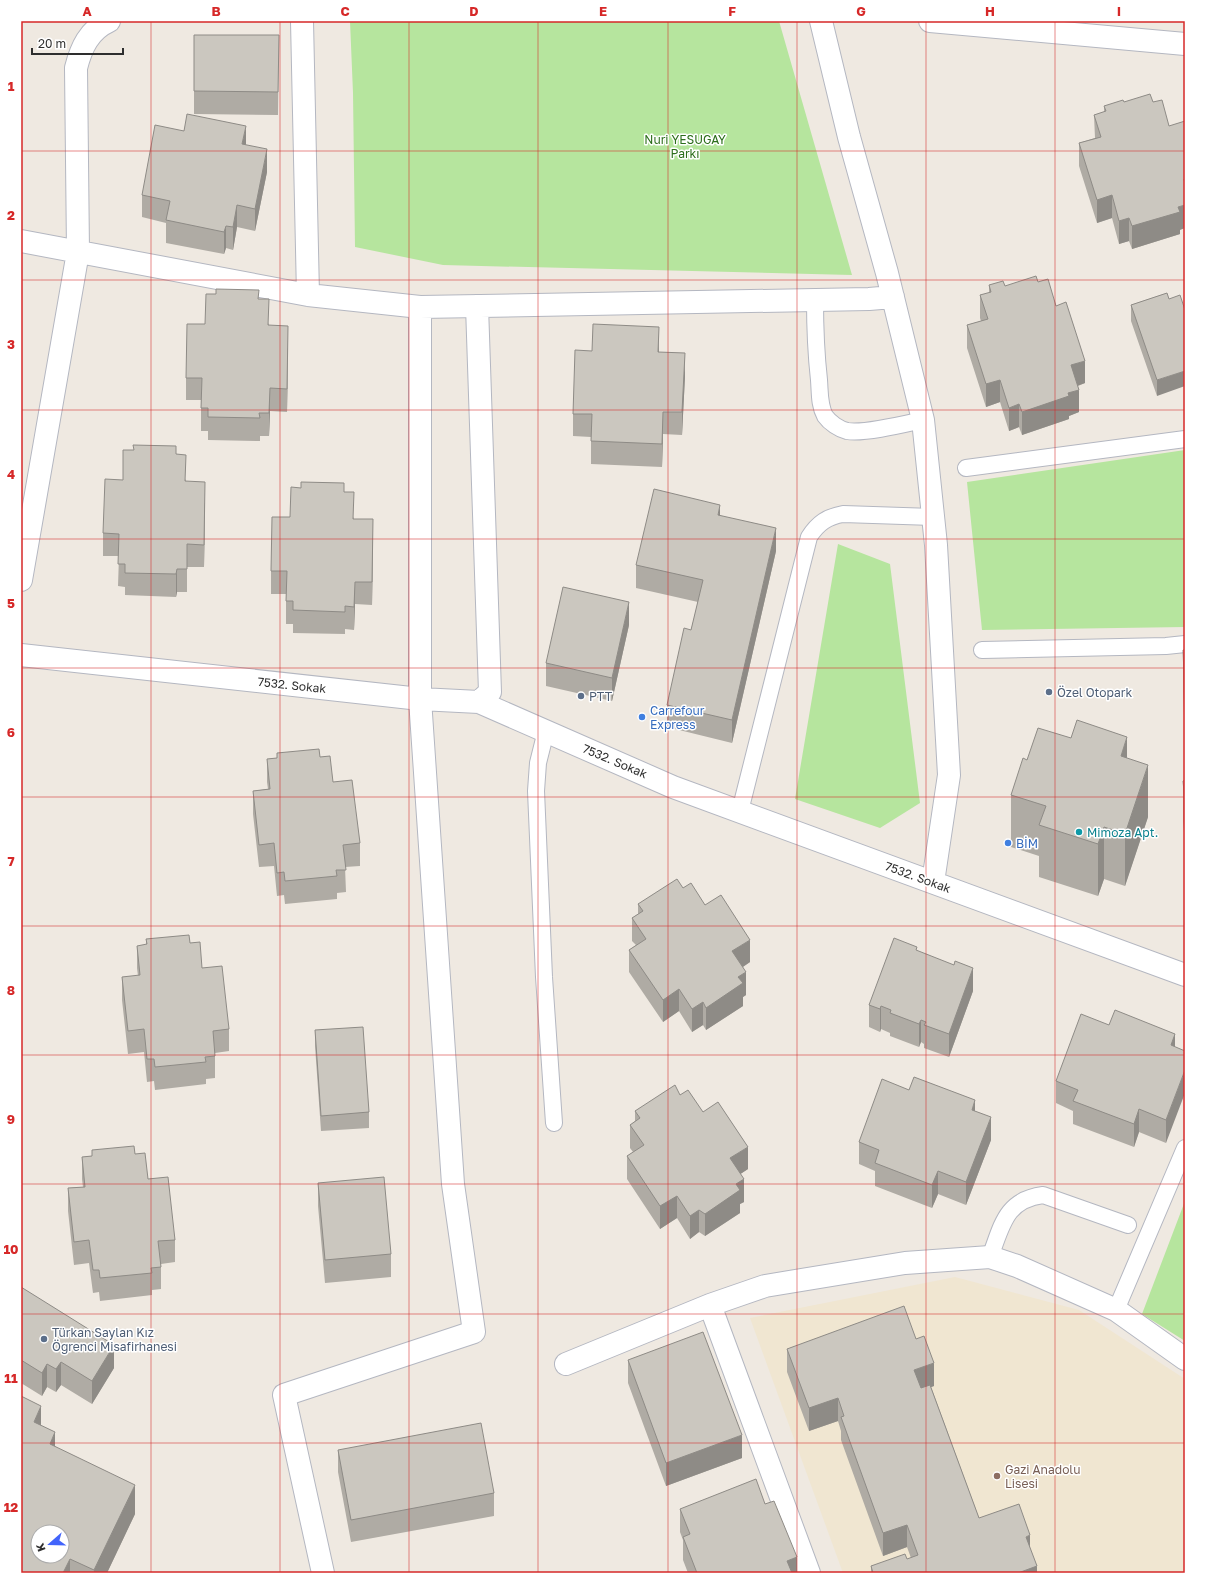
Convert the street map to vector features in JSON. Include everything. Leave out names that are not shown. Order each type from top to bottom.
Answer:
[{"type":"street","points":[[21,580],[78,252],[76,68],[79,54],[86,41],[94,31],[109,21]]},
{"type":"street","points":[[302,21],[308,295]]},
{"type":"street","points":[[821,21],[849,137],[893,297],[923,420],[936,552],[949,775],[933,882]]},
{"type":"street","points":[[930,21],[1185,44]]},
{"type":"street","points":[[21,241],[308,295],[420,307],[814,300],[893,297]]},
{"type":"street","points":[[477,306],[490,692],[479,702]]},
{"type":"street","points":[[323,1573],[284,1395],[474,1332],[453,1184],[420,699],[420,307]]},
{"type":"street","name":"7532. Sokak","points":[[21,655],[420,699],[479,702],[673,787],[1185,975]]},
{"type":"street","points":[[566,1364],[710,1304],[765,1286],[905,1263],[990,1257],[1017,1266],[1116,1310],[1185,1359]]},
{"type":"street","points":[[710,1304],[809,1573]]},
{"type":"lane","points":[[814,300],[816,352],[820,397],[825,416],[832,424],[839,428],[855,432],[923,420]]},
{"type":"lane","points":[[966,468],[1185,439]]},
{"type":"lane","points":[[740,811],[809,537],[822,522],[832,516],[843,514],[933,517]]},
{"type":"lane","points":[[982,650],[1166,646],[1185,644]]},
{"type":"lane","points":[[546,731],[538,763],[536,791],[544,977],[554,1123]]},
{"type":"lane","points":[[1116,1310],[1185,1148]]},
{"type":"lane","points":[[990,1257],[1006,1218],[1012,1209],[1019,1202],[1031,1196],[1043,1195],[1128,1225]]},
{"type":"shaded area","name":"Gazi Anadolu Lisesi","points":[[955,1277],[1079,1310],[1185,1379],[1185,1573],[843,1573],[750,1318]]},
{"type":"green space","name":"Nuri YESUGAY Parkı","points":[[350,21],[779,21],[852,275],[443,265],[355,247],[353,93]]},
{"type":"green space","points":[[1185,450],[1185,627],[982,630],[967,482]]},
{"type":"green space","points":[[838,544],[890,564],[920,803],[880,828],[795,799]]},
{"type":"green space","points":[[1185,1201],[1185,1341],[1142,1314]]},
{"type":"building","points":[[194,35],[279,35],[278,92],[194,91]]},
{"type":"building","points":[[1150,94],[1153,102],[1162,100],[1169,126],[1185,121],[1185,205],[1178,207],[1180,212],[1132,226],[1129,218],[1119,221],[1112,195],[1097,200],[1079,143],[1101,137],[1094,115],[1106,111],[1104,106]]},
{"type":"building","points":[[187,114],[246,126],[242,144],[267,149],[255,209],[237,205],[233,227],[226,226],[224,232],[166,220],[170,201],[142,195],[155,125],[184,131]]},
{"type":"building","points":[[1036,276],[1038,282],[1048,279],[1056,306],[1066,302],[1085,361],[1071,365],[1079,390],[1068,393],[1069,396],[1022,412],[1019,404],[1009,408],[1000,380],[986,384],[967,325],[988,319],[980,295],[991,292],[989,285],[1003,281],[1005,286]]},
{"type":"building","points":[[216,289],[259,290],[258,299],[269,299],[268,325],[288,326],[287,389],[270,388],[269,413],[259,413],[260,418],[208,417],[208,408],[201,408],[202,378],[186,378],[187,324],[205,324],[206,294],[216,294]]},
{"type":"building","points":[[1167,293],[1169,299],[1180,295],[1185,310],[1185,371],[1157,380],[1131,305]]},
{"type":"building","points":[[593,324],[659,327],[658,352],[685,353],[682,412],[663,412],[662,444],[591,441],[592,414],[573,414],[575,350],[592,351]]},
{"type":"building","points":[[133,445],[176,446],[176,454],[186,455],[185,481],[205,482],[204,545],[187,544],[187,569],[177,569],[176,574],[125,573],[125,564],[118,564],[119,534],[103,533],[105,479],[123,480],[123,450],[134,450]]},
{"type":"building","points":[[301,482],[344,483],[344,492],[354,492],[353,519],[373,519],[372,582],[355,582],[354,607],[345,606],[345,612],[293,610],[293,601],[286,601],[287,571],[271,571],[272,517],[290,517],[291,487],[301,488]]},
{"type":"building","points":[[654,489],[720,505],[718,515],[776,528],[732,720],[667,705],[684,628],[691,630],[703,580],[636,565]]},
{"type":"building","points":[[563,587],[629,602],[612,678],[546,663]]},
{"type":"building","points":[[1183,650],[1185,650],[1185,699]]},
{"type":"building","points":[[1077,720],[1127,737],[1121,756],[1148,765],[1125,834],[1104,827],[1098,844],[1039,825],[1046,806],[1011,795],[1023,758],[1027,760],[1038,728],[1071,738]]},
{"type":"building","points":[[319,749],[320,757],[330,756],[333,782],[352,780],[360,843],[343,845],[346,870],[336,870],[337,876],[285,881],[284,872],[277,873],[274,843],[259,845],[253,791],[270,789],[267,759],[277,758],[277,753]]},
{"type":"building","points":[[1185,780],[1185,802],[1183,781]]},
{"type":"building","points":[[677,879],[683,888],[691,883],[705,905],[721,895],[750,940],[732,951],[746,972],[738,977],[743,983],[706,1008],[703,1002],[692,1009],[679,989],[663,1000],[629,950],[646,939],[632,918],[643,911],[638,904]]},
{"type":"building","points":[[189,935],[190,943],[200,942],[202,968],[222,966],[229,1029],[213,1031],[215,1056],[205,1057],[206,1062],[155,1067],[154,1059],[147,1059],[144,1029],[128,1031],[122,977],[140,975],[137,946],[147,944],[146,939]]},
{"type":"building","points":[[894,938],[917,947],[916,950],[954,965],[955,961],[973,968],[949,1034],[924,1025],[926,1022],[921,1020],[919,1024],[890,1013],[891,1010],[881,1006],[880,1009],[869,1005]]},
{"type":"building","points":[[1115,1010],[1175,1034],[1171,1045],[1185,1051],[1185,1070],[1166,1120],[1139,1109],[1134,1124],[1073,1101],[1078,1090],[1056,1081],[1081,1014],[1109,1025]]},
{"type":"building","points":[[363,1027],[369,1112],[321,1116],[315,1030]]},
{"type":"building","points":[[914,1077],[975,1100],[972,1110],[991,1117],[966,1182],[938,1171],[932,1185],[875,1163],[879,1150],[859,1142],[882,1079],[909,1090]]},
{"type":"building","points":[[675,1085],[680,1095],[688,1090],[703,1112],[718,1102],[748,1147],[730,1158],[744,1179],[736,1184],[740,1190],[705,1214],[699,1210],[690,1216],[677,1196],[660,1206],[627,1156],[644,1145],[630,1125],[640,1118],[635,1111]]},
{"type":"building","points":[[134,1146],[135,1154],[145,1153],[148,1179],[168,1177],[175,1240],[158,1241],[161,1267],[151,1268],[152,1273],[100,1278],[99,1270],[93,1270],[89,1240],[74,1242],[68,1188],[85,1187],[82,1157],[92,1156],[92,1150]]},
{"type":"building","points":[[384,1177],[391,1254],[325,1260],[318,1183]]},
{"type":"building","points":[[21,1287],[114,1345],[92,1381],[61,1362],[56,1369],[47,1364],[42,1373],[21,1360]]},
{"type":"building","points":[[904,1306],[916,1339],[924,1336],[934,1363],[914,1370],[921,1388],[930,1385],[979,1518],[1019,1504],[1030,1535],[1026,1537],[1037,1566],[1018,1573],[873,1573],[871,1566],[905,1554],[907,1559],[918,1555],[907,1525],[883,1533],[841,1417],[844,1416],[838,1398],[809,1408],[787,1349]]},
{"type":"building","points":[[703,1332],[742,1435],[666,1463],[628,1360]]},
{"type":"building","points":[[21,1396],[41,1406],[34,1422],[55,1432],[50,1444],[135,1485],[94,1570],[70,1559],[70,1524],[30,1524],[30,1564],[68,1564],[63,1573],[21,1573]]},
{"type":"building","points":[[481,1423],[494,1493],[351,1520],[338,1450]]},
{"type":"building","points":[[756,1479],[765,1504],[774,1501],[797,1557],[787,1561],[792,1573],[697,1573],[683,1537],[690,1534],[680,1509]]},
{"type":"place","name":"Özel Otopark","points":[[1049,692]]},
{"type":"place","name":"PTT","points":[[581,696]]},
{"type":"place","name":"Carrefour Express","points":[[642,717]]},
{"type":"place","name":"Mimoza Apt.","points":[[1079,832]]},
{"type":"place","name":"BİM","points":[[1008,843]]},
{"type":"place","name":"Türkan Saylan Kız Öğrenci Misafirhanesi","points":[[44,1339]]},
{"type":"place","name":"Gazi Anadolu Lisesi","points":[[997,1476]]}]
